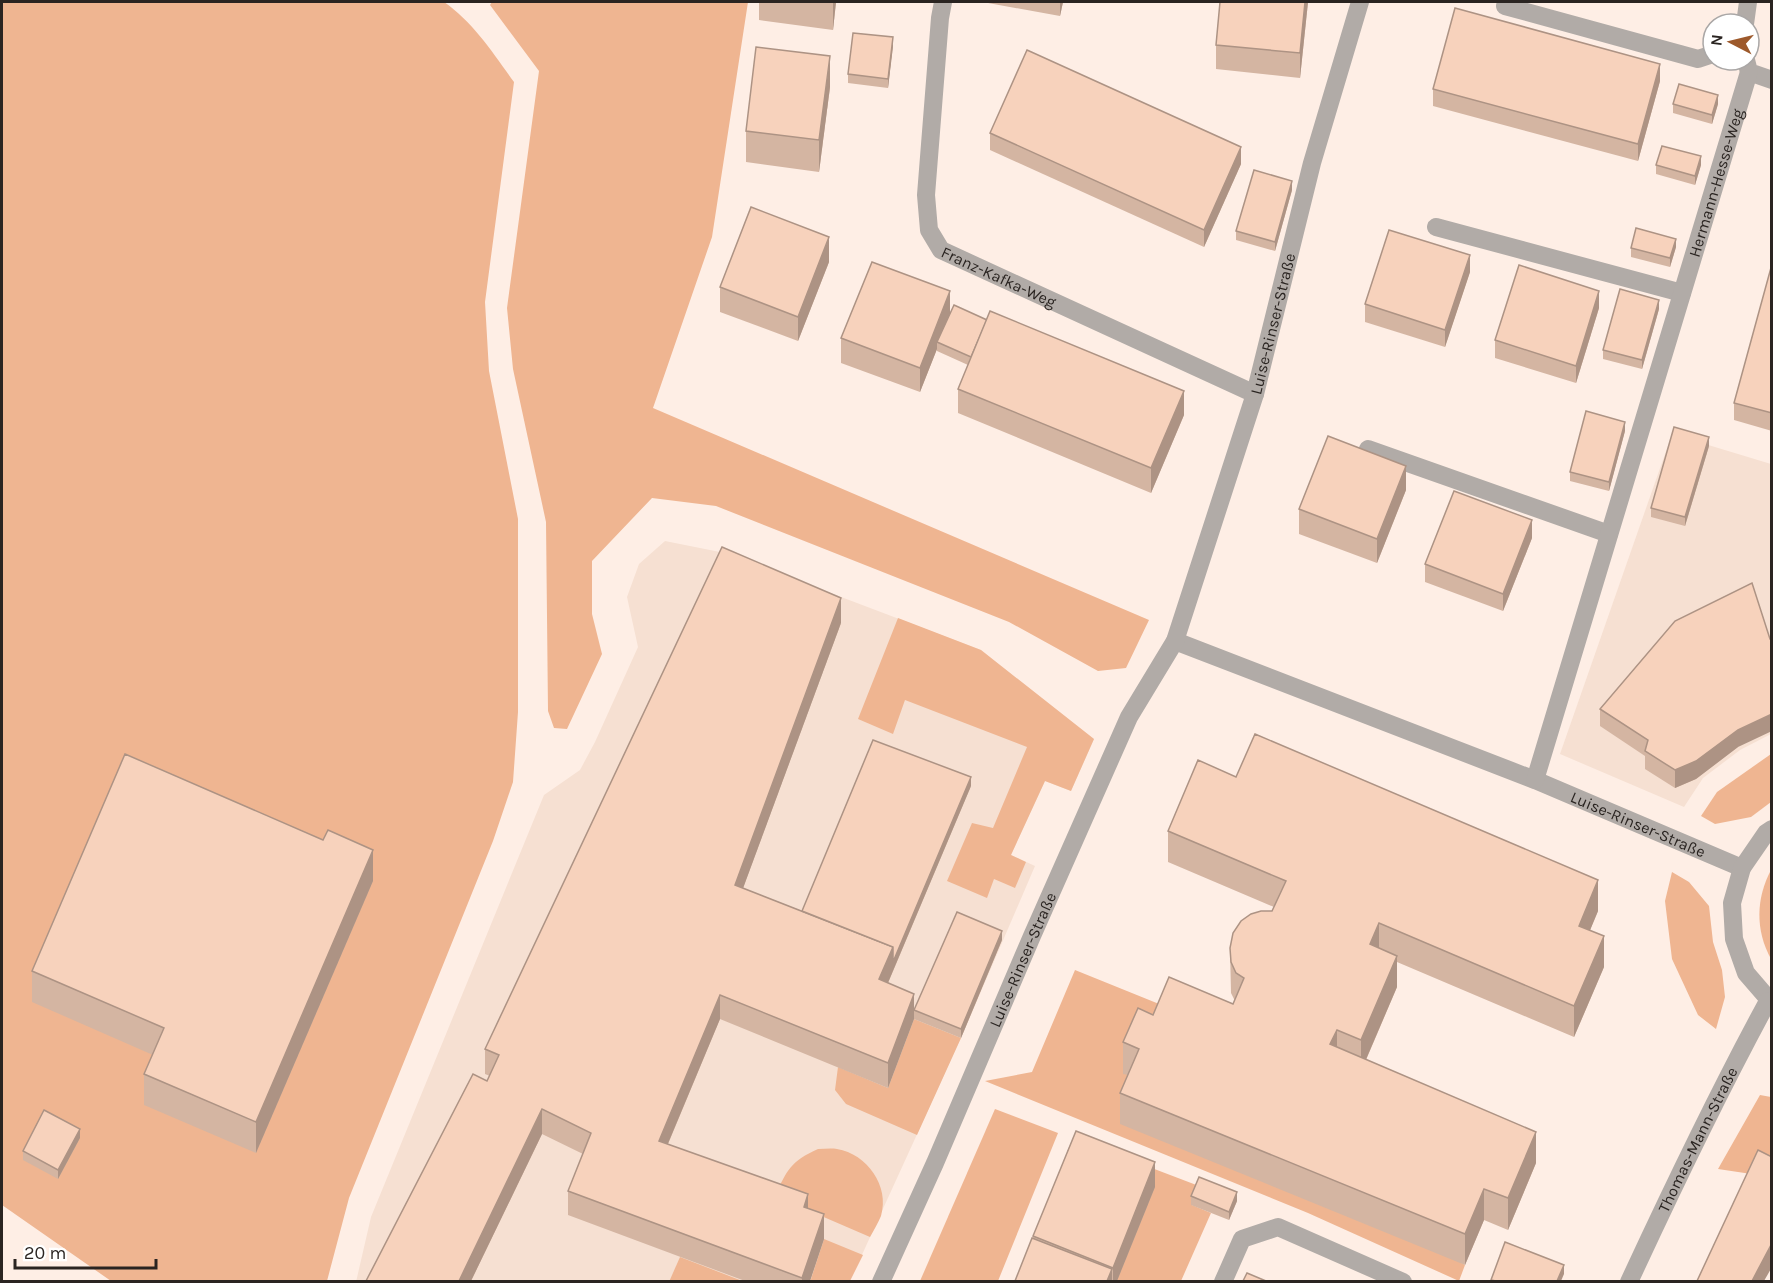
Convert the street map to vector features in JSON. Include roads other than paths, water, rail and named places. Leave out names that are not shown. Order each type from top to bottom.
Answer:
[{"type":"street","name":"Franz-Kafka-Weg","points":[[943,2],[926,195],[929,230],[941,250],[1256,394]]},
{"type":"street","name":"Luise-Rinser-Straße","points":[[881,1281],[935,1163],[1129,717],[1175,641],[1256,394],[1312,163],[1359,2]]},
{"type":"street","points":[[1505,6],[1701,58]]},
{"type":"street","name":"Hermann-Hesse-Weg","points":[[1682,293],[1745,72]]},
{"type":"street","name":"Hermann-Hesse-Weg","points":[[1758,72],[1772,80]]},
{"type":"street","points":[[1436,227],[1682,293],[1535,780]]},
{"type":"street","points":[[1368,449],[1609,534]]},
{"type":"street","name":"Luise-Rinser-Straße","points":[[1175,641],[1535,780],[1742,868]]},
{"type":"street","points":[[1770,1002],[1746,972],[1734,939],[1732,903],[1742,868],[1766,833],[1772,829]]},
{"type":"street","name":"Thomas-Mann-Straße","points":[[1629,1281],[1688,1157],[1770,1002]]},
{"type":"street","points":[[1223,1281],[1242,1239],[1278,1227],[1403,1281]]}]
